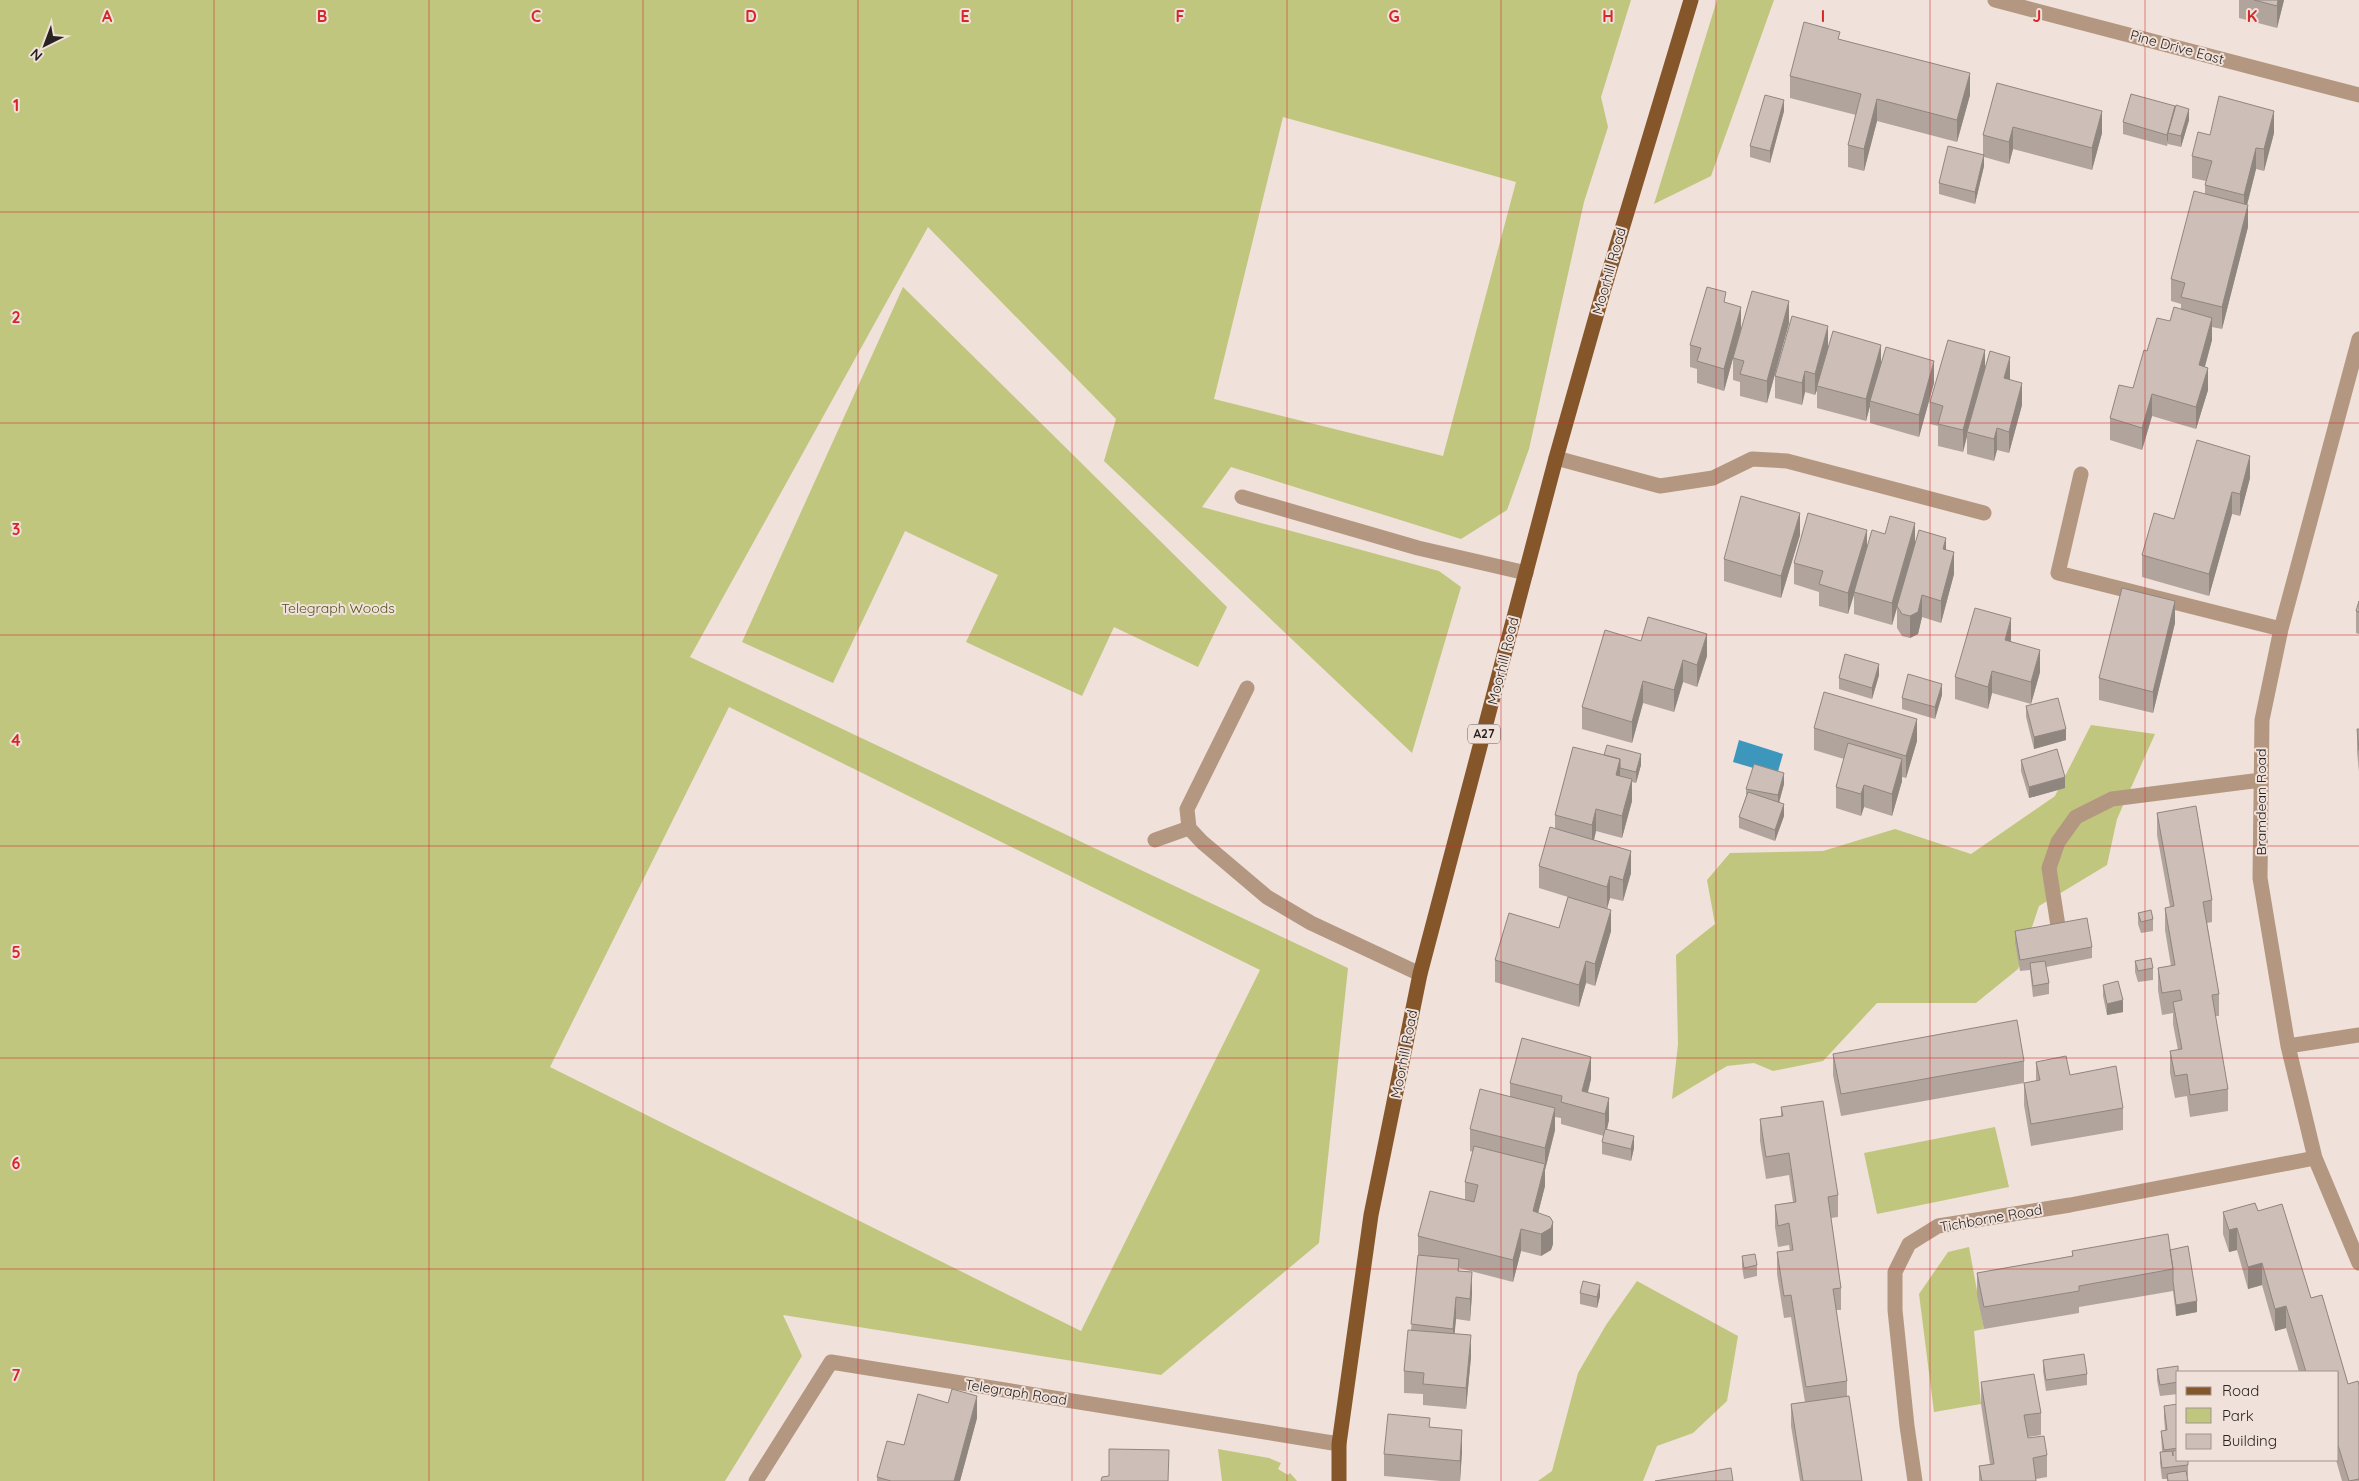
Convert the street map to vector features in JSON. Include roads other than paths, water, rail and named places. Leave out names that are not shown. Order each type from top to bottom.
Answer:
[{"type":"main road","name":"Moorhill Road","points":[[1339,1481],[1339,1444],[1371,1215],[1420,974],[1556,458],[1603,292],[1691,0]]},
{"type":"street","name":"Pine Drive East","points":[[1995,0],[2359,95]]},
{"type":"street","name":"Bramdean Road","points":[[2359,339],[2281,629],[2262,720],[2260,878],[2288,1046],[2315,1158],[2359,1263]]},
{"type":"street","points":[[1556,458],[1660,486],[1713,478],[1752,459],[1787,461],[1984,513]]},
{"type":"street","points":[[2081,474],[2058,573],[2281,629]]},
{"type":"street","points":[[1242,497],[1418,548],[1526,573]]},
{"type":"street","points":[[1247,688],[1188,809],[1189,828],[1202,842],[1267,897],[1311,924],[1420,974]]},
{"type":"street","points":[[2058,926],[2049,868],[2058,842],[2076,818],[2112,799],[2261,780]]},
{"type":"street","points":[[1155,840],[1189,828]]},
{"type":"street","points":[[2288,1046],[2359,1035]]},
{"type":"street","name":"Tichborne Road","points":[[1915,1481],[1907,1426],[1895,1310],[1895,1272],[1909,1244],[1938,1226],[2070,1205],[2315,1158]]},
{"type":"street","name":"Telegraph Road","points":[[756,1481],[831,1362],[1339,1444]]},
{"type":"water","points":[[1739,740],[1783,754],[1777,775],[1733,762]]},
{"type":"park label","name":"Telegraph Woods","points":[[338,608]]}]
